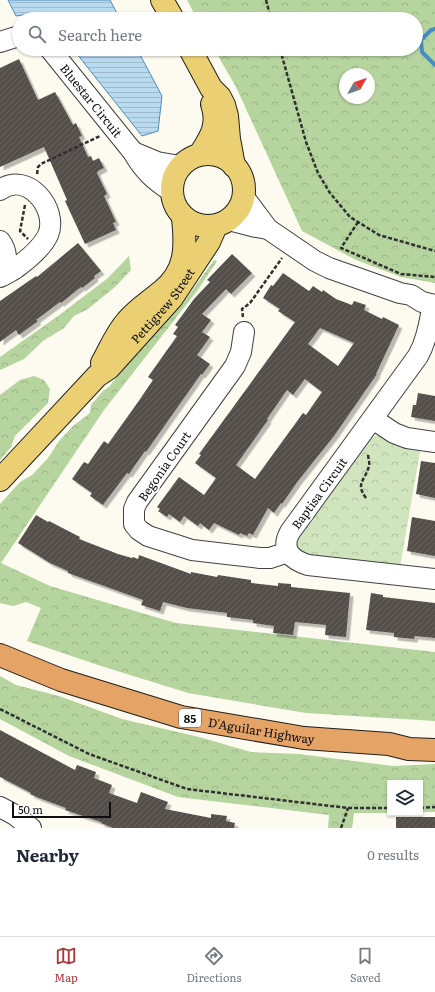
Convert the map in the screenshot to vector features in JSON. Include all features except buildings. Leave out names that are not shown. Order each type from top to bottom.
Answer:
[{"type":"highway","name":"D'Aguilar Highway","points":[[0,655],[61,680],[181,717],[304,738],[390,744],[409,748],[435,750]]},
{"type":"highway","name":"D'Aguilar Highway","points":[[390,744],[409,740],[435,742]]},
{"type":"main road","points":[[162,0],[169,12]]},
{"type":"main road","points":[[194,56],[211,88],[220,97],[224,105],[234,166]]},
{"type":"main road","points":[[200,154],[210,139],[215,122],[211,100],[211,88]]},
{"type":"main road","points":[[200,154],[213,154],[224,158],[234,166],[241,175],[244,186],[244,197],[236,214],[222,223],[204,227],[193,224],[183,218],[172,201],[171,191],[175,173],[180,166],[189,158],[200,154]]},
{"type":"main road","name":"Pettigrew Street","points":[[97,376],[102,363],[125,322],[135,312],[164,290],[180,269],[186,247],[183,218]]},
{"type":"main road","name":"Pettigrew Street","points":[[0,480],[97,376],[109,368],[172,298],[222,223]]},
{"type":"street","points":[[0,42],[12,38]]},
{"type":"street","name":"Bluestar Circuit","points":[[56,56],[133,152],[140,166],[158,183],[171,191]]},
{"type":"street","name":"Bluestar Circuit","points":[[133,152],[157,162],[180,166]]},
{"type":"street","points":[[0,190],[6,186],[14,184],[23,185],[32,189],[40,195],[44,202],[50,226],[48,236],[37,249],[15,269],[2,276]]},
{"type":"street","name":"Baptisa Circuit","points":[[244,197],[268,228],[316,261],[329,268],[400,293],[411,295],[422,302],[434,305],[424,346],[373,419],[290,532],[287,538],[286,546],[288,552]]},
{"type":"street","name":"Baptisa Circuit","points":[[222,223],[268,228]]},
{"type":"street","points":[[0,241],[4,246],[7,255],[7,262],[2,276]]},
{"type":"street","name":"Begonia Court","points":[[244,332],[241,352],[235,366],[138,502],[134,509],[134,524],[139,530],[148,536],[192,550],[270,558],[288,552]]},
{"type":"street","points":[[373,419],[394,434],[407,438],[435,442]]},
{"type":"street","points":[[288,552],[293,558],[308,565],[435,579]]},
{"type":"street","points":[[0,807],[15,815],[31,828]]},
{"type":"path","points":[[266,0],[269,12]]},
{"type":"path","points":[[282,56],[306,142],[318,173],[330,193],[350,217],[379,236],[435,251]]},
{"type":"path","points":[[37,249],[20,231],[25,206],[36,181],[38,167],[41,164],[113,129]]},
{"type":"path","points":[[358,222],[341,248],[401,274],[435,277]]},
{"type":"path","points":[[244,332],[242,310],[250,303],[284,255]]},
{"type":"path","points":[[366,498],[362,493],[361,483],[369,464],[367,449]]},
{"type":"path","points":[[0,709],[89,754],[187,789],[348,808],[387,808]]},
{"type":"path","points":[[423,808],[435,807]]},
{"type":"path","points":[[342,828],[348,808]]},
{"type":"green space","points":[[187,0],[435,0],[435,283],[401,277],[356,260],[302,231],[236,87],[218,56],[423,56],[423,12],[193,12]]},
{"type":"green space","points":[[129,256],[131,270],[115,287],[88,309],[74,316],[64,328],[43,341],[24,359],[0,370],[0,357],[108,278]]},
{"type":"green space","points":[[214,260],[217,261],[197,291],[104,410],[1,563],[50,586],[176,623],[435,652],[435,721],[306,713],[188,693],[27,641],[41,608],[26,602],[13,606],[0,603],[0,504],[20,482],[32,475],[48,458],[59,441],[73,426],[90,413],[91,405],[103,391],[110,386],[127,363],[181,306]]},
{"type":"green space","points":[[34,376],[44,380],[50,389],[48,403],[15,436],[11,447],[0,460],[0,395],[20,380]]},
{"type":"green space","points":[[375,436],[384,436],[421,446],[400,567],[308,556],[298,550],[296,542],[297,537],[369,439]]},
{"type":"green space","points":[[0,676],[16,685],[59,696],[122,719],[199,737],[251,752],[299,754],[393,766],[435,764],[435,812],[423,812],[423,780],[387,780],[387,813],[354,813],[352,828],[328,828],[329,815],[178,797],[69,756],[0,719]]},
{"type":"water","points":[[8,0],[110,0],[116,12],[14,12]]},
{"type":"water","points":[[79,56],[141,56],[162,96],[158,131],[142,136]]},
{"type":"waterway","points":[[423,38],[431,30],[435,29]]},
{"type":"waterway","points":[[423,53],[435,65]]}]
